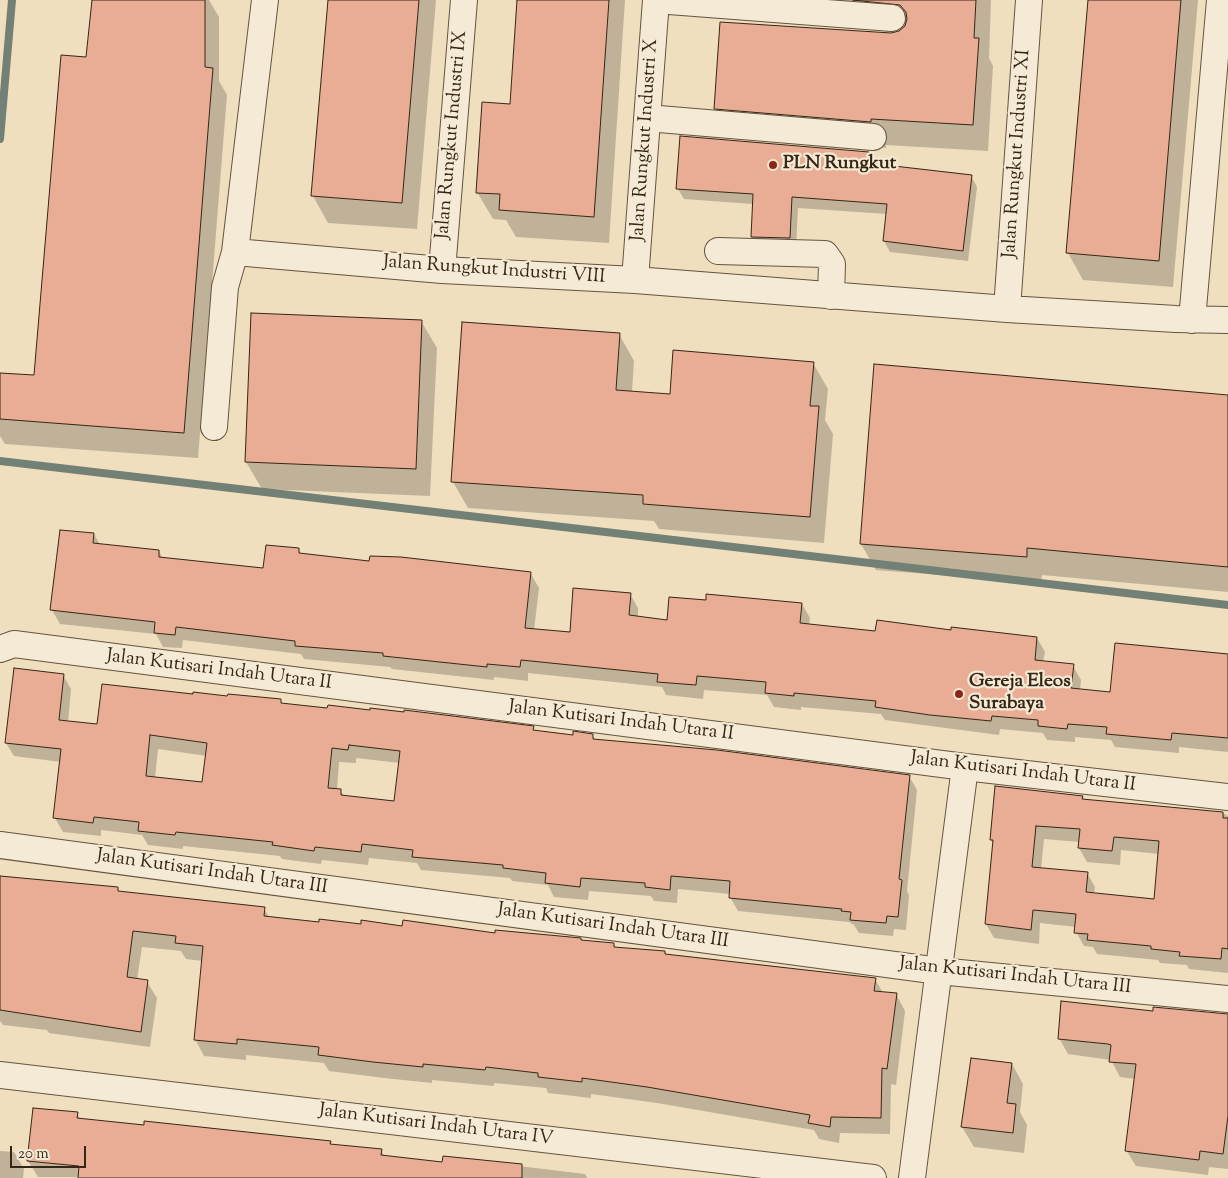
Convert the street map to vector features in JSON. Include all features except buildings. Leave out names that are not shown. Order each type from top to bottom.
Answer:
[{"type":"street","points":[[214,427],[225,287],[235,252],[265,0]]},
{"type":"street","name":"Jalan Rungkut Industri IX","points":[[442,270],[464,0]]},
{"type":"street","points":[[656,0],[892,18]]},
{"type":"street","name":"Jalan Rungkut Industri X","points":[[635,280],[656,0]]},
{"type":"street","name":"Jalan Rungkut Industri XI","points":[[1007,309],[1029,0]]},
{"type":"street","points":[[1192,320],[1220,0]]},
{"type":"street","points":[[647,118],[873,137]]},
{"type":"street","name":"Jalan Rungkut Industri VIII","points":[[235,252],[442,270],[635,280],[1007,309],[1192,320],[1228,320]]},
{"type":"street","points":[[718,252],[826,254],[832,264],[831,296]]},
{"type":"street","name":"Jalan Kutisari Indah Utara II","points":[[7,646],[965,767],[1228,797]]},
{"type":"street","points":[[912,1178],[965,767]]},
{"type":"street","name":"Jalan Kutisari Indah Utara III","points":[[0,845],[939,971],[1228,999]]},
{"type":"street","name":"Jalan Kutisari Indah Utara IV","points":[[0,1074],[873,1178]]},
{"type":"waterway","points":[[0,139],[12,0]]},
{"type":"waterway","points":[[0,461],[1228,605]]},
{"type":"place","name":"PLN Rungkut","points":[[773,165]]},
{"type":"place","name":"Gereja Eleos Surabaya","points":[[959,694]]}]
